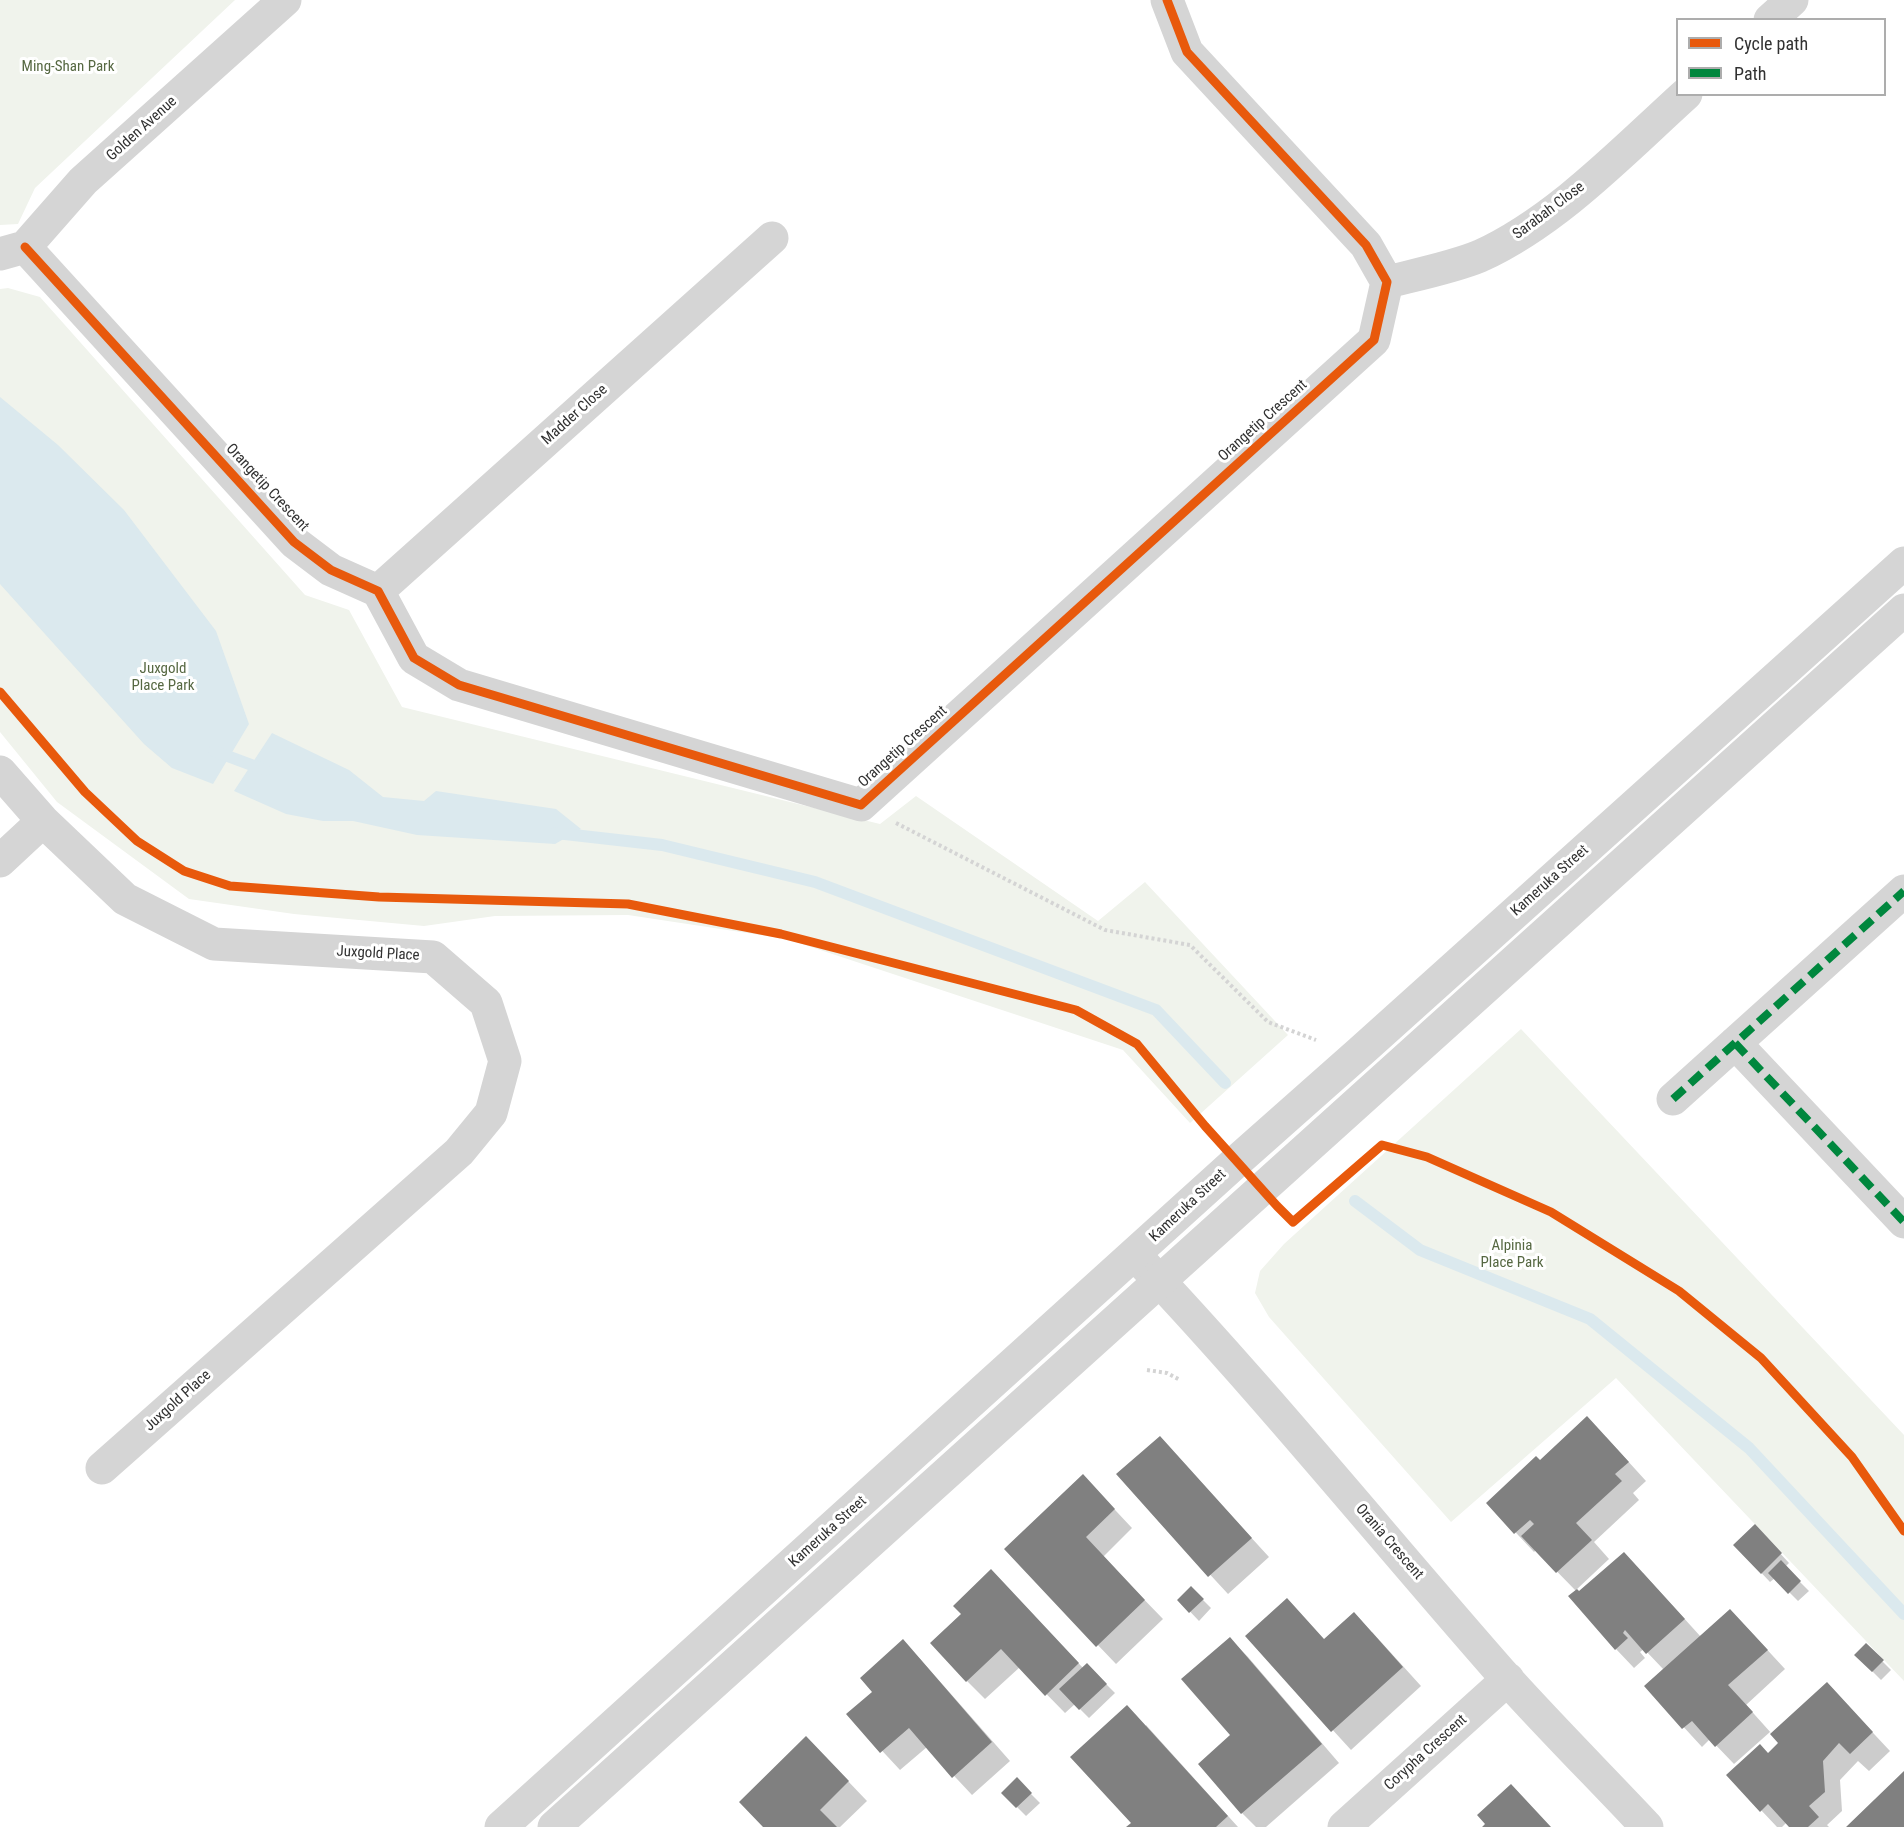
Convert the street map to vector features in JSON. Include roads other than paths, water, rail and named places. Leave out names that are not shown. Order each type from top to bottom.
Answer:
[{"type":"street","name":"Golden Avenue","points":[[12,251],[83,182],[285,0]]},
{"type":"street","points":[[1167,0],[1187,52],[1366,244],[1387,282]]},
{"type":"street","points":[[1772,18],[1792,0]]},
{"type":"street","name":"Sarabah Close","points":[[1387,282],[1478,257],[1520,236],[1578,191],[1684,96]]},
{"type":"street","name":"Madder Close","points":[[378,591],[772,238]]},
{"type":"street","name":"Orangetip Crescent","points":[[12,251],[294,542],[331,570],[378,591],[414,658],[459,685],[861,805],[1374,340],[1387,282]]},
{"type":"street","name":"Kameruka Street","points":[[501,1827],[1237,1161],[1904,563]]},
{"type":"street","points":[[554,1827],[1904,610]]},
{"type":"street","name":"Juxgold Place","points":[[0,772],[43,821],[125,899],[214,944],[433,957],[486,1003],[505,1061],[491,1113],[459,1152],[102,1468]]},
{"type":"street","points":[[0,861],[43,821]]},
{"type":"street","points":[[1673,1099],[1904,891]]},
{"type":"street","points":[[1735,1043],[1904,1222]]},
{"type":"street","name":"Orania Crescent","points":[[1135,1255],[1278,1413],[1508,1680],[1647,1827]]},
{"type":"street","name":"Corypha Crescent","points":[[1344,1827],[1508,1680]]},
{"type":"waterway","points":[[214,751],[265,770]]},
{"type":"waterway","points":[[556,833],[662,845],[815,882],[1156,1010],[1225,1083]]},
{"type":"waterway","points":[[1355,1201],[1420,1250],[1590,1319],[1749,1448],[1904,1614]]},
{"type":"park label","name":"Ming-Shan Park","points":[[68,67]]},
{"type":"park label","name":"Juxgold Place Park","points":[[163,678]]},
{"type":"park label","name":"Alpinia Place Park","points":[[1512,1254]]}]
